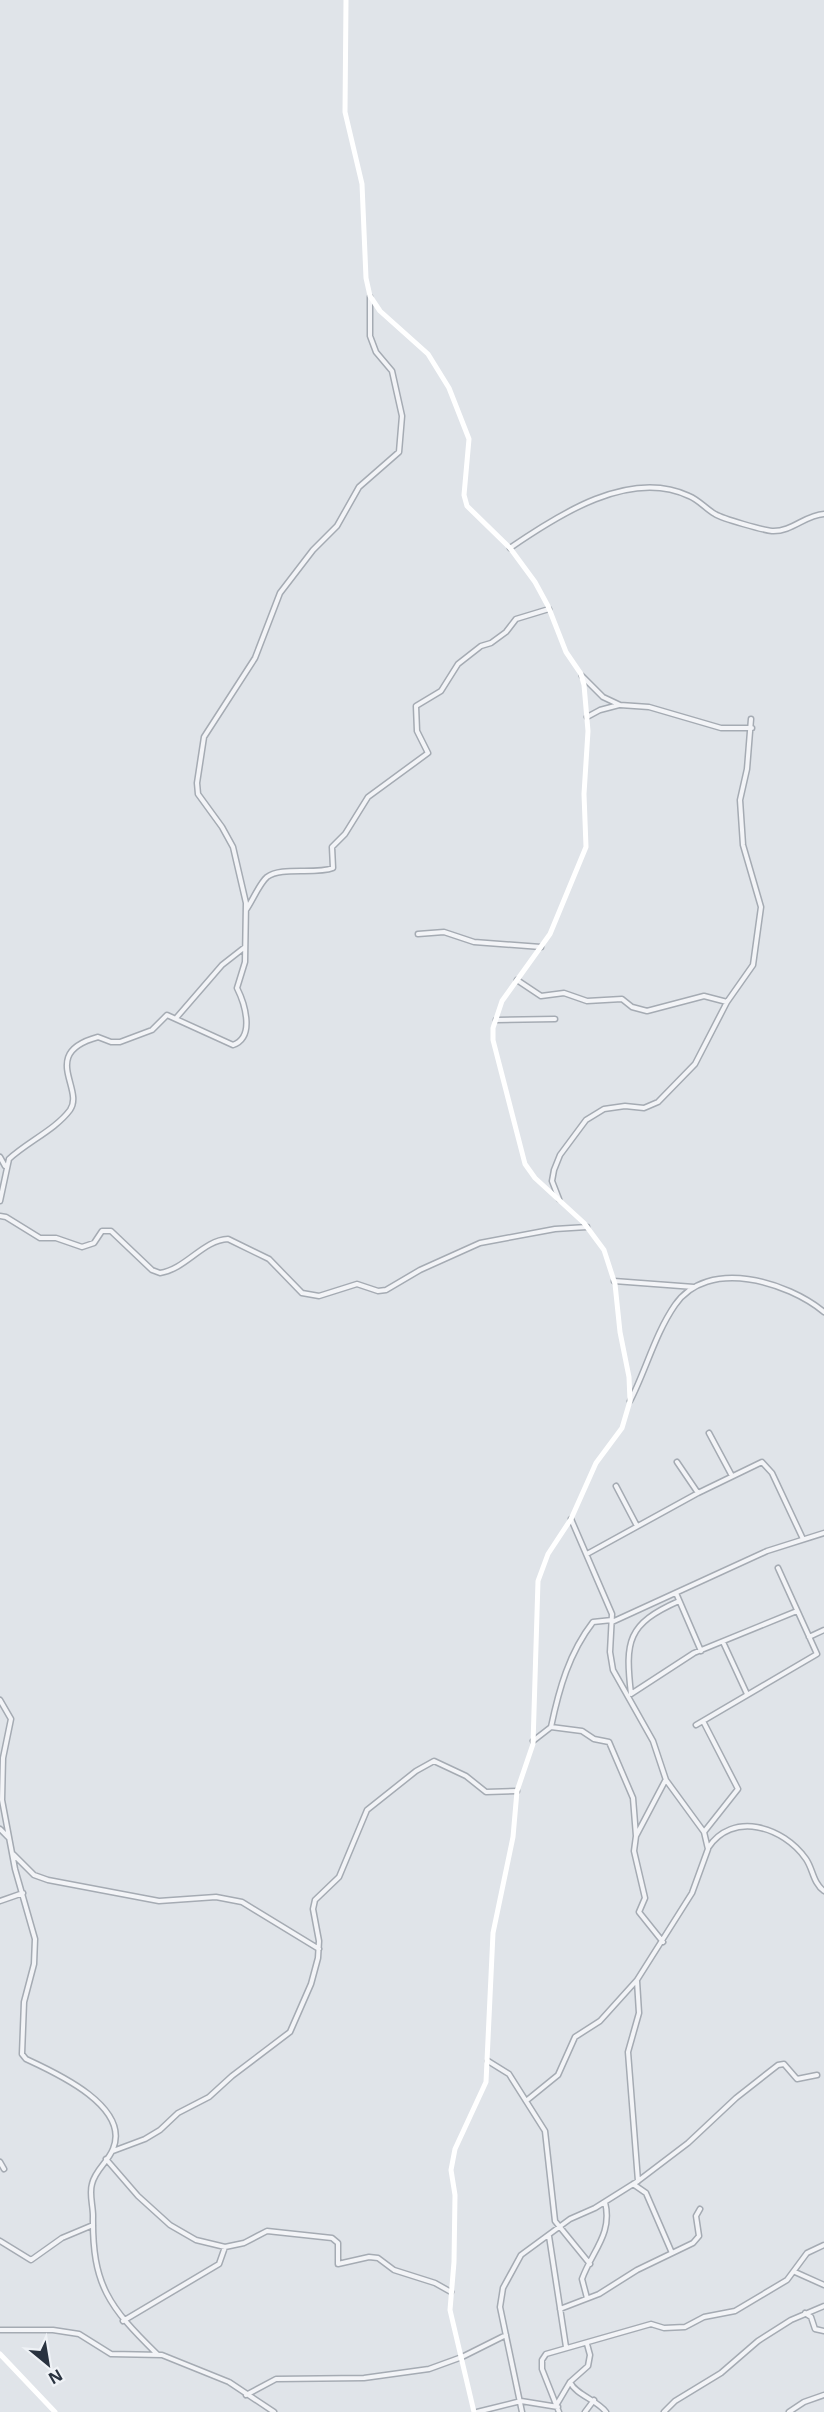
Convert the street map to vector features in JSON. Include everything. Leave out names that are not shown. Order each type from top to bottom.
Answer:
[{"type":"street","points":[[0,1201],[5,1167],[9,1159],[70,1110],[75,1094],[66,1069],[67,1059],[80,1046],[98,1037],[111,1042],[120,1042],[152,1030],[167,1015],[177,1017],[228,1044],[238,1043],[246,1026],[245,1004],[237,988],[243,969],[246,910],[233,847],[222,826],[198,794],[197,783],[202,760],[202,741],[258,652],[280,592],[337,526],[359,487],[399,452],[402,416],[392,371],[376,352],[370,336],[370,296],[366,278],[362,184],[345,112],[346,0]]},
{"type":"street","points":[[370,296],[380,311],[428,354],[449,388],[469,439],[464,495],[467,506],[510,548],[535,582],[549,609],[566,652],[582,676],[603,697],[620,705]]},
{"type":"street","points":[[510,548],[548,524],[593,501],[638,488],[655,487],[679,491],[718,516],[770,531],[781,531],[804,519],[824,514]]},
{"type":"street","points":[[246,910],[264,879],[270,875],[332,869],[332,847],[345,834],[368,797],[428,753],[417,731],[416,706],[441,691],[458,664],[481,646],[501,636],[516,618],[549,609]]},
{"type":"street","points":[[582,676],[587,718],[584,795],[586,847],[557,919],[541,947],[502,1001],[495,1020],[494,1044],[505,1079],[522,1156],[535,1178],[587,1227],[604,1250],[614,1281],[629,1377],[630,1401]]},
{"type":"street","points":[[587,718],[600,710],[620,705],[649,707],[721,728],[752,728]]},
{"type":"street","points":[[559,1200],[552,1181],[554,1170],[567,1143],[586,1120],[604,1109],[625,1106],[644,1108],[658,1102],[695,1064],[727,1002],[753,965],[761,907],[743,845],[740,811],[752,719]]},
{"type":"street","points":[[418,934],[444,932],[474,942],[541,947]]},
{"type":"street","points":[[177,1017],[222,965],[245,947]]},
{"type":"street","points":[[516,980],[541,996],[564,993],[587,1001],[622,999],[641,1011],[653,1011],[704,996],[727,1002]]},
{"type":"street","points":[[495,1020],[555,1019]]},
{"type":"street","points":[[0,1157],[9,1159]]},
{"type":"street","points":[[0,1157],[5,1167]]},
{"type":"street","points":[[0,1216],[6,1217],[40,1238],[56,1238],[82,1247],[89,1246],[100,1233],[108,1230],[129,1250],[141,1257],[152,1270],[160,1273],[189,1260],[216,1242],[228,1239],[268,1259],[296,1288],[313,1296],[326,1295],[357,1284],[378,1291],[386,1290],[420,1270],[480,1243],[555,1229],[587,1227]]},
{"type":"street","points":[[614,1281],[640,1285],[695,1287],[740,1277],[794,1291],[824,1312]]},
{"type":"street","points":[[559,2409],[521,2401],[476,2412],[452,2320],[453,2160],[486,2082],[494,1933],[513,1837],[517,1791],[533,1741],[538,1581],[548,1554],[571,1519],[596,1463],[621,1428],[630,1401],[673,1308],[695,1287]]},
{"type":"street","points":[[709,1433],[732,1476]]},
{"type":"street","points":[[677,1462],[698,1493]]},
{"type":"street","points":[[587,1554],[698,1493],[762,1462],[766,1465],[803,1539]]},
{"type":"street","points":[[616,1486],[637,1526]]},
{"type":"street","points":[[571,1519],[612,1621],[610,1652],[613,1670],[657,1751],[666,1780],[704,1832],[708,1849]]},
{"type":"street","points":[[533,1741],[551,1727],[571,1657],[593,1622],[612,1621],[767,1551],[824,1533]]},
{"type":"street","points":[[696,1725],[816,1656],[778,1568]]},
{"type":"street","points":[[676,1593],[701,1651]]},
{"type":"street","points":[[679,1601],[646,1617],[630,1639],[628,1667],[631,1694],[701,1651],[797,1611]]},
{"type":"street","points":[[809,1636],[824,1630]]},
{"type":"street","points":[[723,1642],[747,1694]]},
{"type":"street","points":[[0,1700],[11,1719],[3,1758],[2,1804],[35,1946],[34,1964],[24,2002],[22,2054],[66,2078],[105,2109],[113,2124],[113,2151]]},
{"type":"street","points":[[703,1721],[738,1789],[704,1832]]},
{"type":"street","points":[[551,1727],[582,1731],[594,1739],[609,1742],[612,1746],[633,1798],[636,1836],[634,1851],[645,1898],[639,1912],[663,1942]]},
{"type":"street","points":[[158,2354],[123,2321],[98,2272],[92,2248],[92,2182],[106,2159],[113,2151],[145,2139],[160,2130],[178,2113],[212,2095],[232,2076],[290,2032],[311,1984],[319,1949],[320,1941],[313,1915],[315,1900],[339,1877],[363,1817],[374,1802],[416,1771],[434,1761],[466,1776],[486,1792],[517,1791]]},
{"type":"street","points":[[636,1836],[666,1780]]},
{"type":"street","points":[[526,2101],[558,2075],[577,2034],[600,2021],[637,1980],[663,1942],[699,1878],[708,1849],[715,1838],[729,1829],[762,1826],[776,1833],[800,1851],[810,1866],[818,1885],[824,1891]]},
{"type":"street","points":[[0,1829],[10,1838]]},
{"type":"street","points":[[12,1854],[34,1875],[48,1880],[159,1901],[216,1897],[242,1902],[319,1949]]},
{"type":"street","points":[[0,1901],[23,1893]]},
{"type":"street","points":[[637,1980],[639,2013],[628,2052],[638,2181]]},
{"type":"street","points":[[488,2061],[509,2074],[547,2138],[550,2194],[558,2228],[590,2264]]},
{"type":"street","points":[[522,2412],[500,2307],[503,2288],[520,2255],[534,2243],[549,2236],[570,2218],[605,2202],[638,2181],[688,2143],[736,2098],[778,2065],[784,2064],[797,2079],[817,2075]]},
{"type":"street","points":[[114,2141],[122,2146]]},
{"type":"street","points":[[106,2159],[132,2191],[170,2225],[196,2240],[225,2247],[244,2243],[267,2231],[332,2238],[338,2243],[338,2264],[369,2257],[378,2258],[394,2270],[435,2283],[451,2292]]},
{"type":"street","points":[[0,2162],[4,2169]]},
{"type":"street","points":[[633,2184],[646,2193],[672,2253]]},
{"type":"street","points":[[587,2299],[582,2279],[608,2225],[605,2202]]},
{"type":"street","points":[[560,2309],[587,2299],[697,2239],[699,2230],[696,2216],[700,2209]]},
{"type":"street","points":[[0,2241],[31,2260],[62,2238],[93,2225]]},
{"type":"street","points":[[549,2236],[566,2347]]},
{"type":"street","points":[[559,2409],[542,2369],[542,2360],[546,2354],[651,2324],[664,2328],[685,2326],[704,2317],[735,2311],[795,2272],[807,2253],[824,2245]]},
{"type":"street","points":[[123,2321],[219,2264],[225,2247]]},
{"type":"street","points":[[795,2272],[824,2285]]},
{"type":"street","points":[[665,2412],[675,2401],[722,2373],[758,2341],[805,2313],[824,2306]]},
{"type":"street","points":[[805,2313],[811,2317],[815,2329],[824,2331]]},
{"type":"street","points":[[0,2330],[53,2330],[79,2334],[111,2354],[158,2354],[221,2378],[274,2412]]},
{"type":"street","points":[[246,2395],[276,2379],[380,2377],[429,2369],[462,2357],[506,2335]]},
{"type":"street","points":[[559,2409],[570,2382],[588,2367],[590,2355],[587,2343]]},
{"type":"street","points":[[0,2354],[55,2412]]},
{"type":"street","points":[[570,2382],[574,2388],[594,2400],[606,2412]]},
{"type":"street","points":[[789,2412],[804,2402],[824,2395]]},
{"type":"street","points":[[585,2412],[594,2400]]}]
